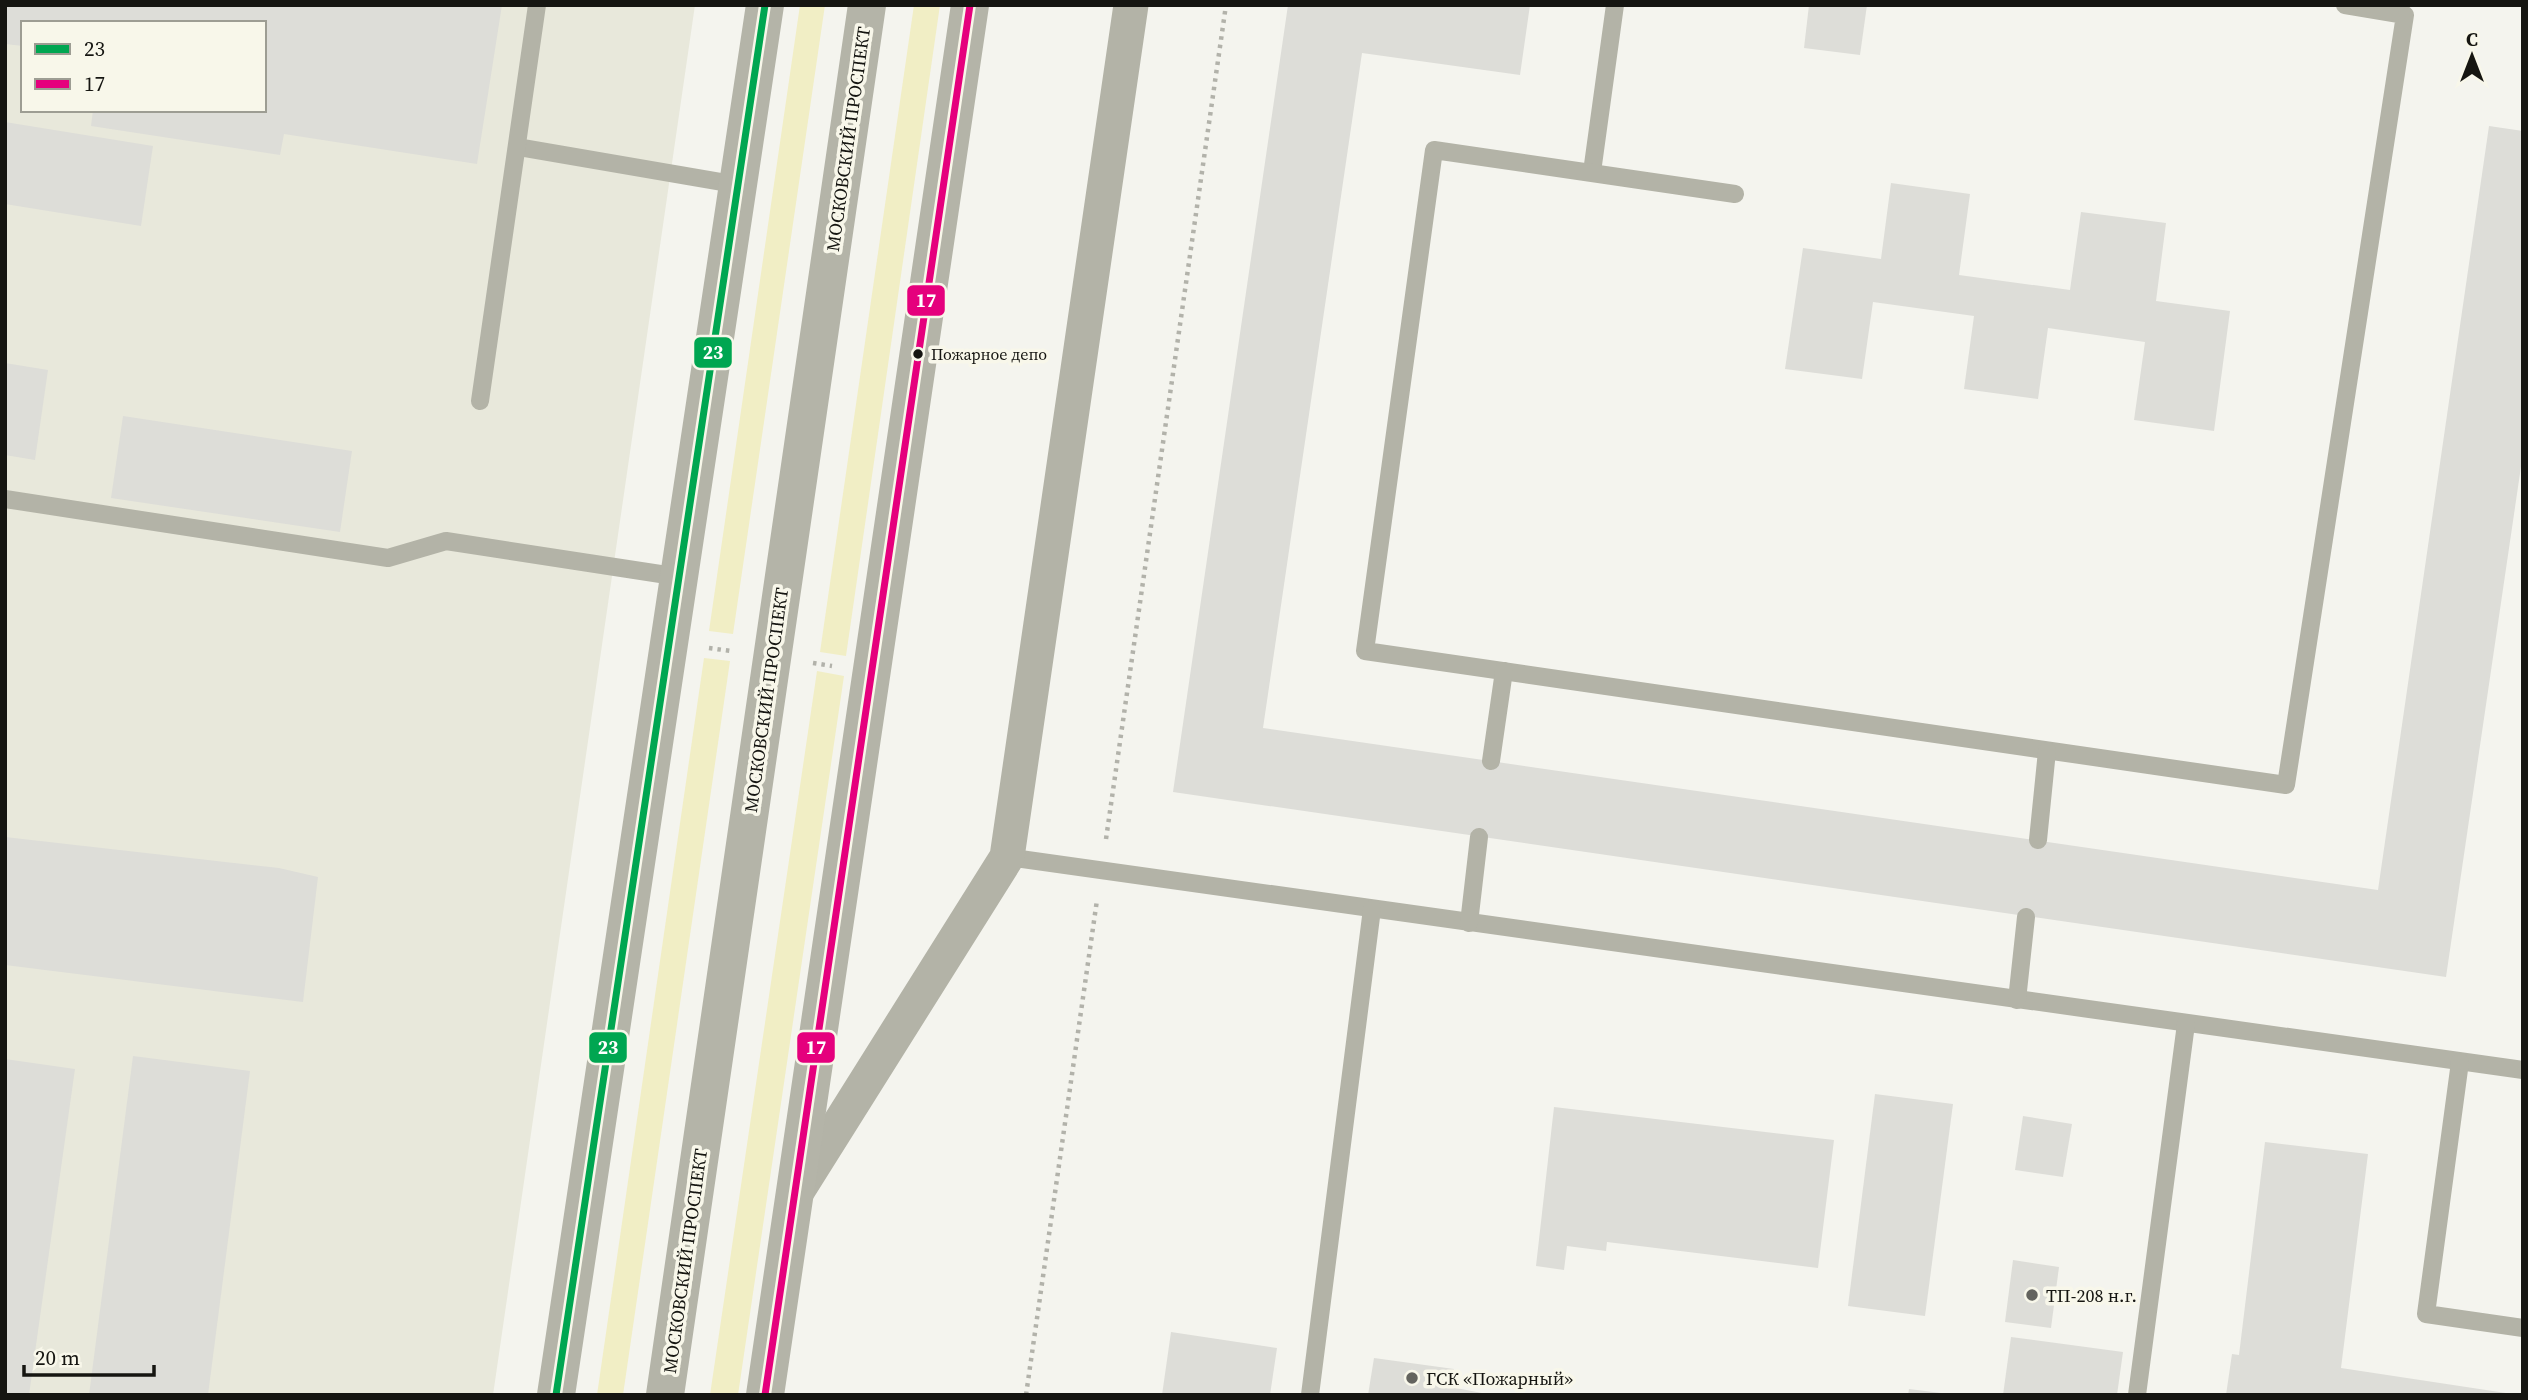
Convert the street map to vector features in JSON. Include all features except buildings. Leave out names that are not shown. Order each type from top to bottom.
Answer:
[{"type":"main road","points":[[556,1395],[765,5]]},
{"type":"main road","name":"МОСКОВСКИЙ ПРОСПЕКТ","points":[[665,1395],[867,5]]},
{"type":"main road","points":[[765,1395],[970,5]]},
{"type":"street","points":[[796,1194],[1007,857],[1131,5]]},
{"type":"lane","points":[[480,401],[537,5]]},
{"type":"lane","points":[[1592,172],[1615,5]]},
{"type":"lane","points":[[1735,194],[1434,150],[1365,651],[2286,785],[2405,15],[2345,5]]},
{"type":"lane","points":[[518,147],[739,185]]},
{"type":"lane","points":[[5,499],[388,558],[446,541],[680,577]]},
{"type":"lane","points":[[1491,761],[1504,671]]},
{"type":"lane","points":[[2038,840],[2047,751]]},
{"type":"lane","points":[[1469,923],[1479,837]]},
{"type":"lane","points":[[1007,857],[2523,1070]]},
{"type":"lane","points":[[1310,1395],[1372,909]]},
{"type":"lane","points":[[2017,1000],[2026,917]]},
{"type":"lane","points":[[2137,1395],[2186,1024]]},
{"type":"lane","points":[[2460,1062],[2426,1314],[2523,1328]]},
{"type":"path","points":[[1026,1395],[1226,5]]},
{"type":"shaded area","points":[[5,5],[695,5],[493,1395],[5,1395]]},
{"type":"shaded area","points":[[800,5],[825,5],[733,634],[709,631]]},
{"type":"shaded area","points":[[914,5],[940,5],[846,656],[820,652]]},
{"type":"shaded area","points":[[704,658],[730,661],[623,1395],[597,1395]]},
{"type":"shaded area","points":[[817,671],[844,676],[738,1395],[710,1395]]},
{"type":"transit line","name":"23","points":[[556,1395],[765,5]]},
{"type":"transit line","name":"17","points":[[765,1395],[970,5]]},
{"type":"place","name":"Пожарное депо","points":[[918,354]]},
{"type":"place","name":"ТП-208 н.г.","points":[[2032,1295]]},
{"type":"place","name":"ГСК «Пожарный»","points":[[1412,1378]]}]
